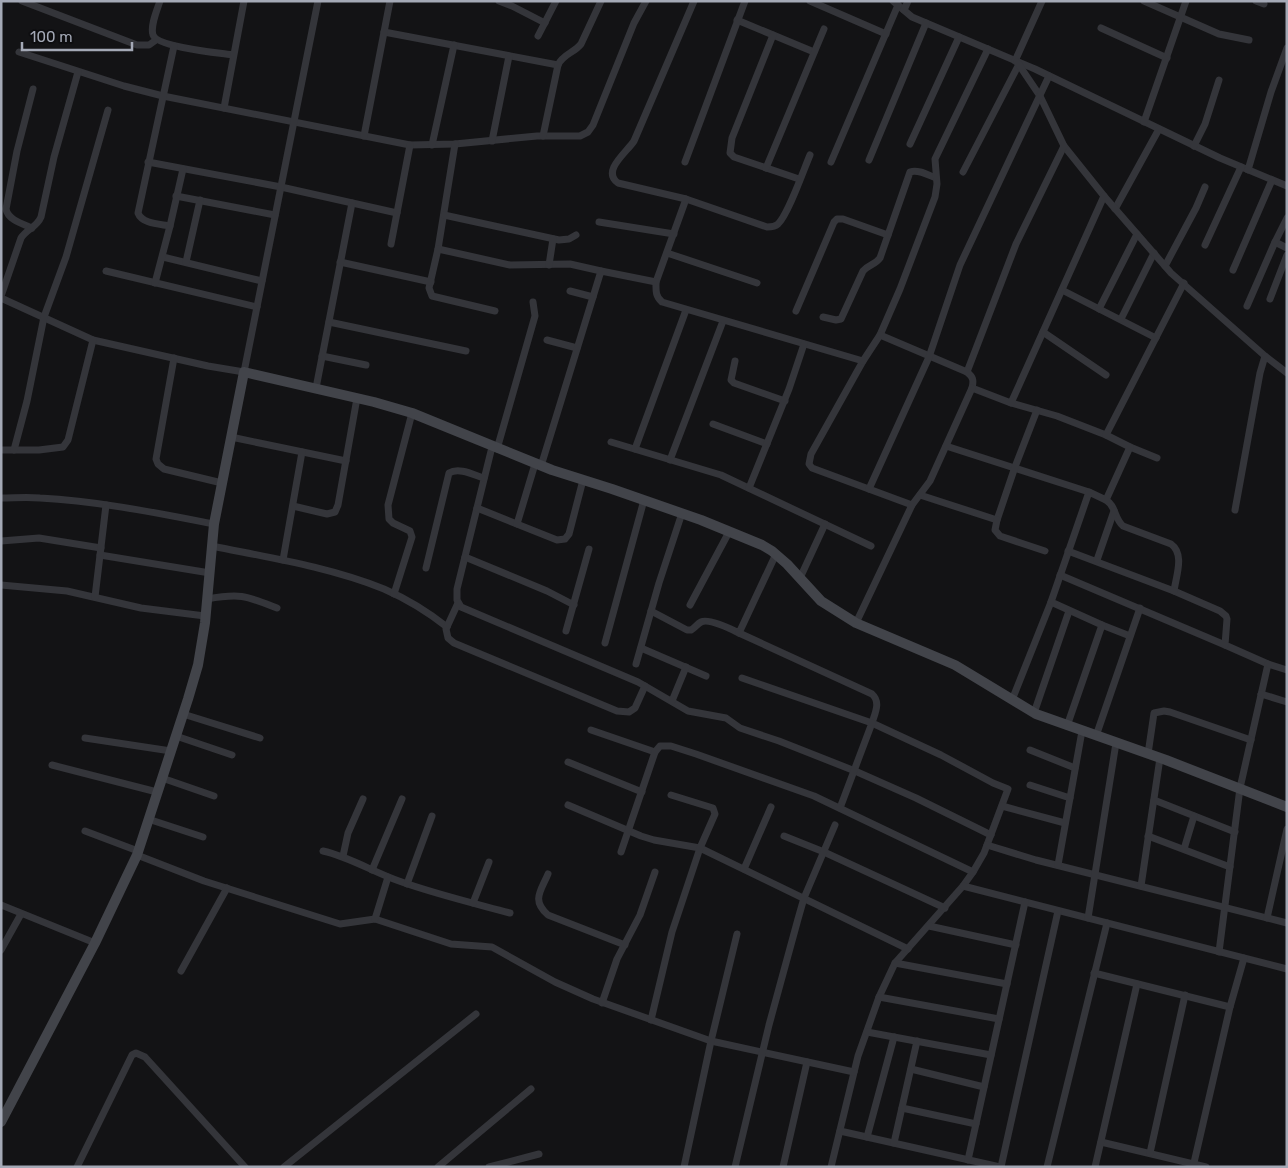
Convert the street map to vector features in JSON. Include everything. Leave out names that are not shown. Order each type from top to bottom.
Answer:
[{"type":"street","points":[[22,1],[137,45],[149,45],[156,40]]},
{"type":"street","points":[[224,108],[244,1]]},
{"type":"street","points":[[1,1122],[94,943],[137,853],[198,665],[210,573],[214,524],[318,1]]},
{"type":"street","points":[[364,136],[390,1]]},
{"type":"street","points":[[499,1],[545,23]]},
{"type":"street","points":[[538,36],[556,1]]},
{"type":"street","points":[[544,136],[558,65],[564,56],[578,49],[601,1]]},
{"type":"street","points":[[19,52],[78,72],[163,96],[410,145],[455,144],[544,136],[580,136],[588,132],[593,125],[626,41],[646,1]]},
{"type":"street","points":[[694,1],[634,140],[618,160],[612,172],[613,178],[618,183],[686,199],[767,227],[772,227],[778,224],[785,213],[810,155]]},
{"type":"street","points":[[685,162],[744,1]]},
{"type":"street","points":[[810,1],[886,34]]},
{"type":"street","points":[[831,162],[898,6],[908,1]]},
{"type":"street","points":[[963,172],[1017,62],[1042,1]]},
{"type":"street","points":[[1144,1],[1219,34],[1249,40]]},
{"type":"street","points":[[1144,122],[1186,1]]},
{"type":"street","points":[[1256,1],[1264,4]]},
{"type":"street","points":[[157,2],[152,30],[153,37],[156,40],[174,46],[234,56]]},
{"type":"street","points":[[898,6],[912,17],[1049,76],[1194,146],[1287,186]]},
{"type":"street","points":[[737,20],[814,52]]},
{"type":"street","points":[[870,160],[926,23]]},
{"type":"street","points":[[766,168],[824,28]]},
{"type":"street","points":[[1101,28],[1166,58]]},
{"type":"street","points":[[384,32],[558,65]]},
{"type":"street","points":[[773,35],[730,148],[730,153],[734,158],[799,179]]},
{"type":"street","points":[[910,144],[959,37]]},
{"type":"street","points":[[432,145],[454,45]]},
{"type":"street","points":[[170,226],[144,220],[140,218],[138,213],[174,46]]},
{"type":"street","points":[[1205,245],[1244,168],[1287,48]]},
{"type":"street","points":[[912,505],[812,468],[808,460],[863,361],[880,335],[900,289],[935,196],[935,168],[938,153],[988,49]]},
{"type":"street","points":[[492,141],[509,56]]},
{"type":"street","points":[[1017,62],[1040,96],[1064,146],[1136,234],[1196,296],[1287,373]]},
{"type":"street","points":[[78,72],[54,157],[41,217],[38,224],[25,233],[22,238],[1,297],[93,340],[316,388],[412,413],[538,465],[682,513],[762,545],[776,554],[821,601],[856,623],[955,665],[1034,713],[1160,758],[1287,807]]},
{"type":"street","points":[[1278,73],[1287,76]]},
{"type":"street","points":[[869,489],[929,356],[960,265],[1049,76]]},
{"type":"street","points":[[1194,146],[1205,124],[1219,80]]},
{"type":"street","points":[[32,228],[10,217],[6,209],[17,151],[33,89]]},
{"type":"street","points":[[14,450],[29,392],[44,318],[66,257],[108,110]]},
{"type":"street","points":[[1115,209],[1159,129]]},
{"type":"street","points":[[455,144],[430,293],[432,296],[495,311]]},
{"type":"street","points":[[391,244],[410,145]]},
{"type":"street","points":[[967,372],[1016,244],[1064,146]]},
{"type":"street","points":[[148,162],[281,187],[397,213]]},
{"type":"street","points":[[155,283],[183,169]]},
{"type":"street","points":[[822,317],[836,320],[841,319],[862,271],[865,267],[876,263],[880,258],[910,172],[919,172],[936,178]]},
{"type":"street","points":[[1233,270],[1272,180]]},
{"type":"street","points":[[1165,266],[1205,187]]},
{"type":"street","points":[[176,196],[275,215]]},
{"type":"street","points":[[1011,403],[1104,196]]},
{"type":"street","points":[[686,199],[656,282],[657,298],[662,302],[686,310],[863,361]]},
{"type":"street","points":[[186,262],[200,200]]},
{"type":"street","points":[[316,388],[352,203]]},
{"type":"street","points":[[444,215],[553,239],[569,239],[576,235]]},
{"type":"street","points":[[1248,306],[1287,218]]},
{"type":"street","points":[[796,311],[834,222],[837,219],[843,219],[888,235]]},
{"type":"street","points":[[599,222],[674,234]]},
{"type":"street","points":[[1099,309],[1136,234]]},
{"type":"street","points":[[548,265],[553,239]]},
{"type":"street","points":[[1275,242],[1287,248]]},
{"type":"street","points":[[438,249],[510,265],[570,264],[656,282]]},
{"type":"street","points":[[667,253],[757,283]]},
{"type":"street","points":[[1121,319],[1154,253]]},
{"type":"street","points":[[1270,299],[1287,255]]},
{"type":"street","points":[[162,257],[262,281]]},
{"type":"street","points":[[340,262],[431,282]]},
{"type":"street","points":[[106,271],[257,307]]},
{"type":"street","points":[[517,524],[601,271]]},
{"type":"street","points":[[1106,435],[1184,283]]},
{"type":"street","points":[[1062,290],[1156,338]]},
{"type":"street","points":[[570,291],[593,297]]},
{"type":"street","points":[[533,302],[535,316],[484,478],[457,590],[458,604],[446,634],[454,643],[617,711],[629,712],[635,708],[644,686]]},
{"type":"street","points":[[635,449],[686,310]]},
{"type":"street","points":[[670,460],[723,321]]},
{"type":"street","points":[[329,322],[466,351]]},
{"type":"street","points":[[1043,332],[1106,375]]},
{"type":"street","points":[[856,623],[912,505],[930,482],[974,381],[967,372],[880,335]]},
{"type":"street","points":[[1,450],[54,449],[63,447],[68,440],[93,340]]},
{"type":"street","points":[[547,340],[577,348]]},
{"type":"street","points":[[749,488],[784,401],[804,344]]},
{"type":"street","points":[[322,356],[366,366]]},
{"type":"street","points":[[1235,510],[1260,373],[1265,356]]},
{"type":"street","points":[[174,358],[156,459],[158,464],[164,469],[222,483]]},
{"type":"street","points":[[735,361],[731,380],[734,383],[784,401]]},
{"type":"street","points":[[972,388],[1011,403],[1076,422],[1157,458]]},
{"type":"street","points":[[292,506],[327,514],[336,512],[357,398]]},
{"type":"street","points":[[1037,410],[1015,468],[995,530],[997,534],[1045,551]]},
{"type":"street","points":[[394,594],[412,537],[410,531],[389,519],[388,505],[412,413]]},
{"type":"street","points":[[713,424],[767,444]]},
{"type":"street","points":[[231,437],[346,461]]},
{"type":"street","points":[[611,442],[721,475],[871,546]]},
{"type":"street","points":[[946,446],[1089,492],[1106,500],[1112,505],[1118,522],[1123,526],[1176,547],[1179,559],[1174,590]]},
{"type":"street","points":[[1106,500],[1130,447]]},
{"type":"street","points":[[283,560],[302,452]]},
{"type":"street","points":[[426,568],[449,473],[452,470],[458,470],[484,478]]},
{"type":"street","points":[[477,508],[558,540],[565,539],[569,534],[583,480]]},
{"type":"street","points":[[1012,700],[1051,602],[1089,492]]},
{"type":"street","points":[[920,495],[997,520]]},
{"type":"street","points":[[1,498],[40,498],[106,506],[214,524]]},
{"type":"street","points":[[605,643],[644,500]]},
{"type":"street","points":[[96,597],[106,506]]},
{"type":"street","points":[[1097,560],[1114,511]]},
{"type":"street","points":[[636,664],[682,513]]},
{"type":"street","points":[[800,578],[825,524]]},
{"type":"street","points":[[690,605],[729,532]]},
{"type":"street","points":[[1,542],[39,538],[210,573]]},
{"type":"street","points":[[212,546],[328,570],[364,582],[394,594],[448,626]]},
{"type":"street","points":[[566,631],[589,549]]},
{"type":"street","points":[[1068,551],[1097,560],[1174,590],[1220,611],[1227,619],[1225,645]]},
{"type":"street","points":[[739,634],[776,554]]},
{"type":"street","points":[[465,558],[574,605]]},
{"type":"street","points":[[1060,575],[1268,664],[1287,670]]},
{"type":"street","points":[[1,585],[67,591],[141,608],[205,616]]},
{"type":"street","points":[[207,599],[238,595],[277,608]]},
{"type":"street","points":[[1051,602],[1130,636]]},
{"type":"street","points":[[458,604],[512,630],[644,686],[688,710],[726,718],[740,728],[855,771],[916,798],[991,835]]},
{"type":"street","points":[[1096,736],[1140,608]]},
{"type":"street","points":[[1034,713],[1069,611]]},
{"type":"street","points":[[651,612],[687,630],[691,630],[699,623],[706,621],[727,627],[876,697],[877,704],[872,724],[840,808]]},
{"type":"street","points":[[1067,726],[1102,625]]},
{"type":"street","points":[[641,648],[706,676]]},
{"type":"street","points":[[1220,952],[1240,788],[1268,664]]},
{"type":"street","points":[[672,701],[686,667]]},
{"type":"street","points":[[742,678],[872,724],[941,754],[993,783],[1008,789],[987,845],[972,872],[945,908],[895,963],[878,997],[854,1072],[832,1167]]},
{"type":"street","points":[[1261,694],[1287,702]]},
{"type":"street","points":[[1148,754],[1152,719],[1154,713],[1158,711],[1170,712],[1251,740]]},
{"type":"street","points":[[183,714],[260,738]]},
{"type":"street","points":[[591,730],[655,752]]},
{"type":"street","points":[[1058,865],[1082,731]]},
{"type":"street","points":[[176,736],[232,755]]},
{"type":"street","points":[[85,738],[171,751]]},
{"type":"street","points":[[1088,918],[1116,743]]},
{"type":"street","points":[[622,852],[655,752],[660,746],[671,746],[814,796],[972,872]]},
{"type":"street","points":[[1030,750],[1075,768]]},
{"type":"street","points":[[1141,886],[1160,758]]},
{"type":"street","points":[[568,762],[642,792]]},
{"type":"street","points":[[52,765],[157,792]]},
{"type":"street","points":[[162,778],[214,796]]},
{"type":"street","points":[[1030,785],[1070,798]]},
{"type":"street","points":[[651,1020],[672,932],[700,848],[714,818],[713,808],[670,795]]},
{"type":"street","points":[[342,856],[348,833],[363,799]]},
{"type":"street","points":[[372,870],[402,799]]},
{"type":"street","points":[[1154,800],[1235,832]]},
{"type":"street","points":[[568,805],[654,840],[700,848],[908,949]]},
{"type":"street","points":[[1002,806],[1065,823]]},
{"type":"street","points":[[744,869],[771,807]]},
{"type":"street","points":[[406,884],[432,816]]},
{"type":"street","points":[[1184,849],[1194,816]]},
{"type":"street","points":[[148,819],[203,837]]},
{"type":"street","points":[[735,1167],[762,1053],[804,898],[835,825]]},
{"type":"street","points":[[1267,918],[1284,853],[1287,829]]},
{"type":"street","points":[[85,831],[204,881],[340,924],[375,919],[451,944],[492,947],[554,982],[602,1003],[711,1042],[854,1072]]},
{"type":"street","points":[[784,836],[824,852],[945,908]]},
{"type":"street","points":[[1148,836],[1230,867]]},
{"type":"street","points":[[987,845],[1095,875],[1287,923]]},
{"type":"street","points":[[323,851],[342,856],[406,884],[510,914]]},
{"type":"street","points":[[473,903],[489,862]]},
{"type":"street","points":[[602,1003],[617,959],[640,915],[655,872]]},
{"type":"street","points":[[548,874],[538,898],[538,905],[541,909],[548,915],[625,945]]},
{"type":"street","points":[[375,919],[388,877]]},
{"type":"street","points":[[963,886],[1287,969]]},
{"type":"street","points":[[181,971],[227,888]]},
{"type":"street","points":[[968,1160],[1025,902]]},
{"type":"street","points":[[1,905],[94,943]]},
{"type":"street","points":[[840,1131],[1000,1167],[1058,911]]},
{"type":"street","points":[[1,950],[21,914]]},
{"type":"street","points":[[1047,1167],[1107,923]]},
{"type":"street","points":[[929,926],[1016,945]]},
{"type":"street","points":[[684,1167],[737,934]]},
{"type":"street","points":[[1193,1165],[1230,1007],[1244,958]]},
{"type":"street","points":[[895,963],[1007,984]]},
{"type":"street","points":[[1094,973],[1230,1007]]},
{"type":"street","points":[[1096,1167],[1137,984]]},
{"type":"street","points":[[1150,1153],[1185,995]]},
{"type":"street","points":[[878,997],[999,1019]]},
{"type":"street","points":[[284,1167],[476,1014]]},
{"type":"street","points":[[867,1032],[991,1055]]},
{"type":"street","points":[[868,1137],[894,1037]]},
{"type":"street","points":[[894,1143],[917,1041]]},
{"type":"street","points":[[76,1167],[132,1055],[136,1053],[145,1057],[245,1167]]},
{"type":"street","points":[[783,1167],[807,1062]]},
{"type":"street","points":[[911,1069],[984,1087]]},
{"type":"street","points":[[438,1167],[531,1089]]},
{"type":"street","points":[[902,1108],[976,1124]]},
{"type":"street","points":[[1101,1142],[1206,1167]]},
{"type":"street","points":[[489,1167],[539,1154]]}]
